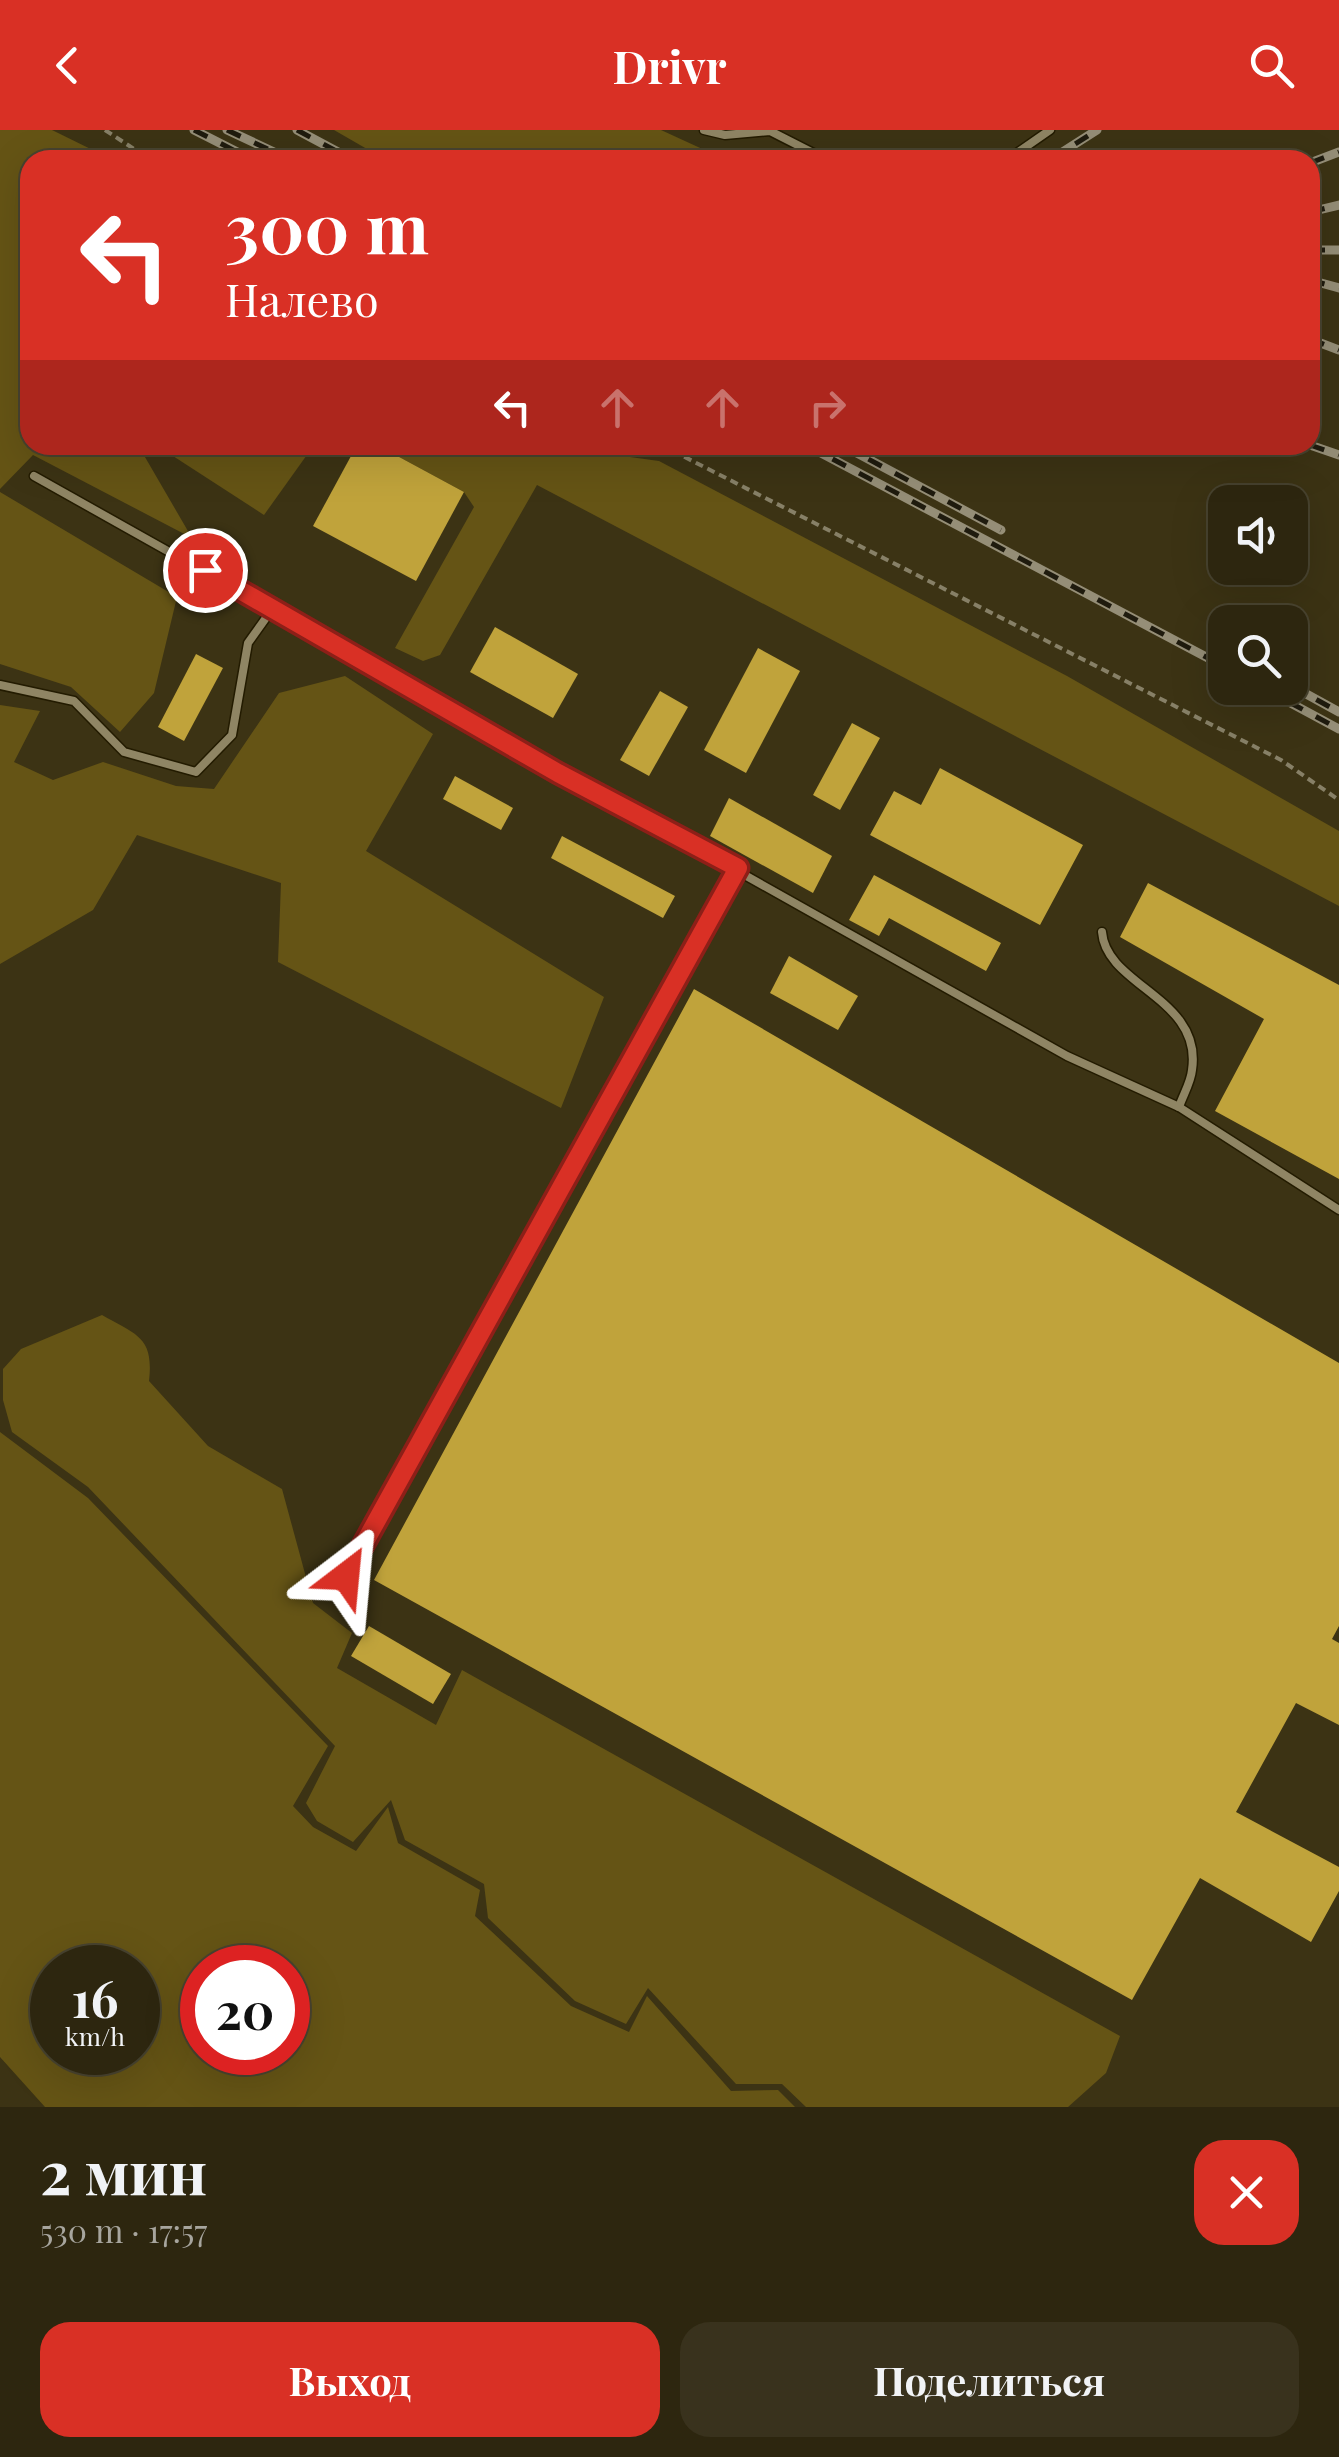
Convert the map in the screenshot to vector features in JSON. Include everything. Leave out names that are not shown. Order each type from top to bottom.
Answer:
[{"type":"lane","points":[[704,130],[725,135],[770,130],[808,150]]},
{"type":"lane","points":[[1021,150],[1050,130]]},
{"type":"lane","points":[[34,476],[1067,1056],[1179,1107],[1339,1210]]},
{"type":"lane","points":[[0,686],[74,701],[124,752],[196,772],[232,735],[248,643],[274,608]]},
{"type":"lane","points":[[346,1576],[738,868]]},
{"type":"lane","points":[[1102,932],[1109,955],[1181,1022],[1193,1068],[1179,1107]]},
{"type":"path","points":[[105,130],[136,150]]},
{"type":"path","points":[[681,455],[1247,742],[1339,800]]},
{"type":"shaded area","points":[[0,130],[52,130],[93,150],[20,150],[20,455],[33,455],[0,489]]},
{"type":"shaded area","points":[[334,130],[661,130],[705,150],[369,150]]},
{"type":"shaded area","points":[[33,455],[144,455],[192,538]]},
{"type":"shaded area","points":[[171,455],[307,455],[264,515]]},
{"type":"shaded area","points":[[396,455],[616,455],[659,461],[1067,676],[1339,831],[1339,906],[537,485],[440,655],[423,661],[395,648],[474,507],[464,492]]},
{"type":"shaded area","points":[[0,492],[177,597],[154,693],[120,732],[71,687],[0,664]]},
{"type":"shaded area","points":[[345,676],[433,734],[366,851],[604,997],[561,1108],[278,962],[281,883],[137,835],[93,910],[0,964],[0,705],[40,711],[14,762],[53,780],[103,762],[176,786],[214,789],[279,693]]},
{"type":"shaded area","points":[[102,1315],[146,1346],[149,1381],[208,1446],[282,1489],[313,1603],[352,1633],[337,1668],[436,1725],[462,1670],[1120,2036],[1106,2073],[1068,2107],[806,2107],[782,2084],[736,2084],[648,1988],[626,2024],[575,2001],[488,1918],[484,1884],[405,1840],[391,1800],[353,1842],[317,1821],[306,1803],[335,1746],[88,1487],[12,1432],[3,1400],[3,1369],[21,1349]]},
{"type":"shaded area","points":[[0,1432],[88,1498],[328,1746],[293,1806],[313,1827],[356,1851],[388,1807],[398,1843],[480,1890],[475,1916],[571,2006],[629,2032],[647,1996],[731,2091],[778,2090],[795,2107],[45,2107],[0,2057]]},
{"type":"building","points":[[352,455],[396,455],[464,492],[416,581],[313,526]]},
{"type":"building","points":[[495,627],[578,674],[553,718],[470,672]]},
{"type":"building","points":[[758,648],[800,671],[746,773],[704,750]]},
{"type":"building","points":[[196,654],[223,668],[184,741],[158,727]]},
{"type":"building","points":[[660,691],[688,707],[649,776],[620,760]]},
{"type":"building","points":[[852,723],[880,738],[840,810],[813,795]]},
{"type":"building","points":[[940,768],[1083,845],[1040,925],[870,835],[894,791],[921,805]]},
{"type":"building","points":[[455,776],[513,808],[501,830],[443,799]]},
{"type":"building","points":[[729,798],[832,856],[813,893],[710,836]]},
{"type":"building","points":[[562,836],[675,896],[663,918],[551,858]]},
{"type":"building","points":[[874,875],[1001,943],[986,971],[889,918],[879,936],[849,920]]},
{"type":"building","points":[[1148,883],[1339,985],[1339,1179],[1215,1111],[1264,1019],[1120,937]]},
{"type":"building","points":[[789,956],[858,996],[838,1030],[770,993]]},
{"type":"building","points":[[694,989],[1339,1363],[1339,1626],[1332,1639],[1339,1643],[1339,1725],[1296,1703],[1236,1812],[1339,1867],[1339,1891],[1311,1942],[1200,1878],[1132,2000],[374,1580]]},
{"type":"building","points":[[369,1626],[451,1674],[433,1704],[351,1656]]},
{"type":"railway","points":[[194,130],[233,150]]},
{"type":"railway","points":[[227,130],[270,150]]},
{"type":"railway","points":[[297,130],[334,150]]},
{"type":"railway","points":[[1066,150],[1097,130]]},
{"type":"railway","points":[[1320,159],[1339,152]]},
{"type":"railway","points":[[1320,210],[1339,205]]},
{"type":"railway","points":[[1320,250],[1339,250]]},
{"type":"railway","points":[[1320,283],[1339,288]]},
{"type":"railway","points":[[1320,343],[1339,350]]},
{"type":"railway","points":[[1320,448],[1339,455]]},
{"type":"railway","points":[[825,455],[1208,658]]},
{"type":"railway","points":[[861,455],[1001,530]]},
{"type":"railway","points":[[1308,695],[1339,712]]},
{"type":"railway","points":[[1295,705],[1339,729]]},
{"type":"route","points":[[205,570],[558,773],[738,868],[346,1576]]}]
